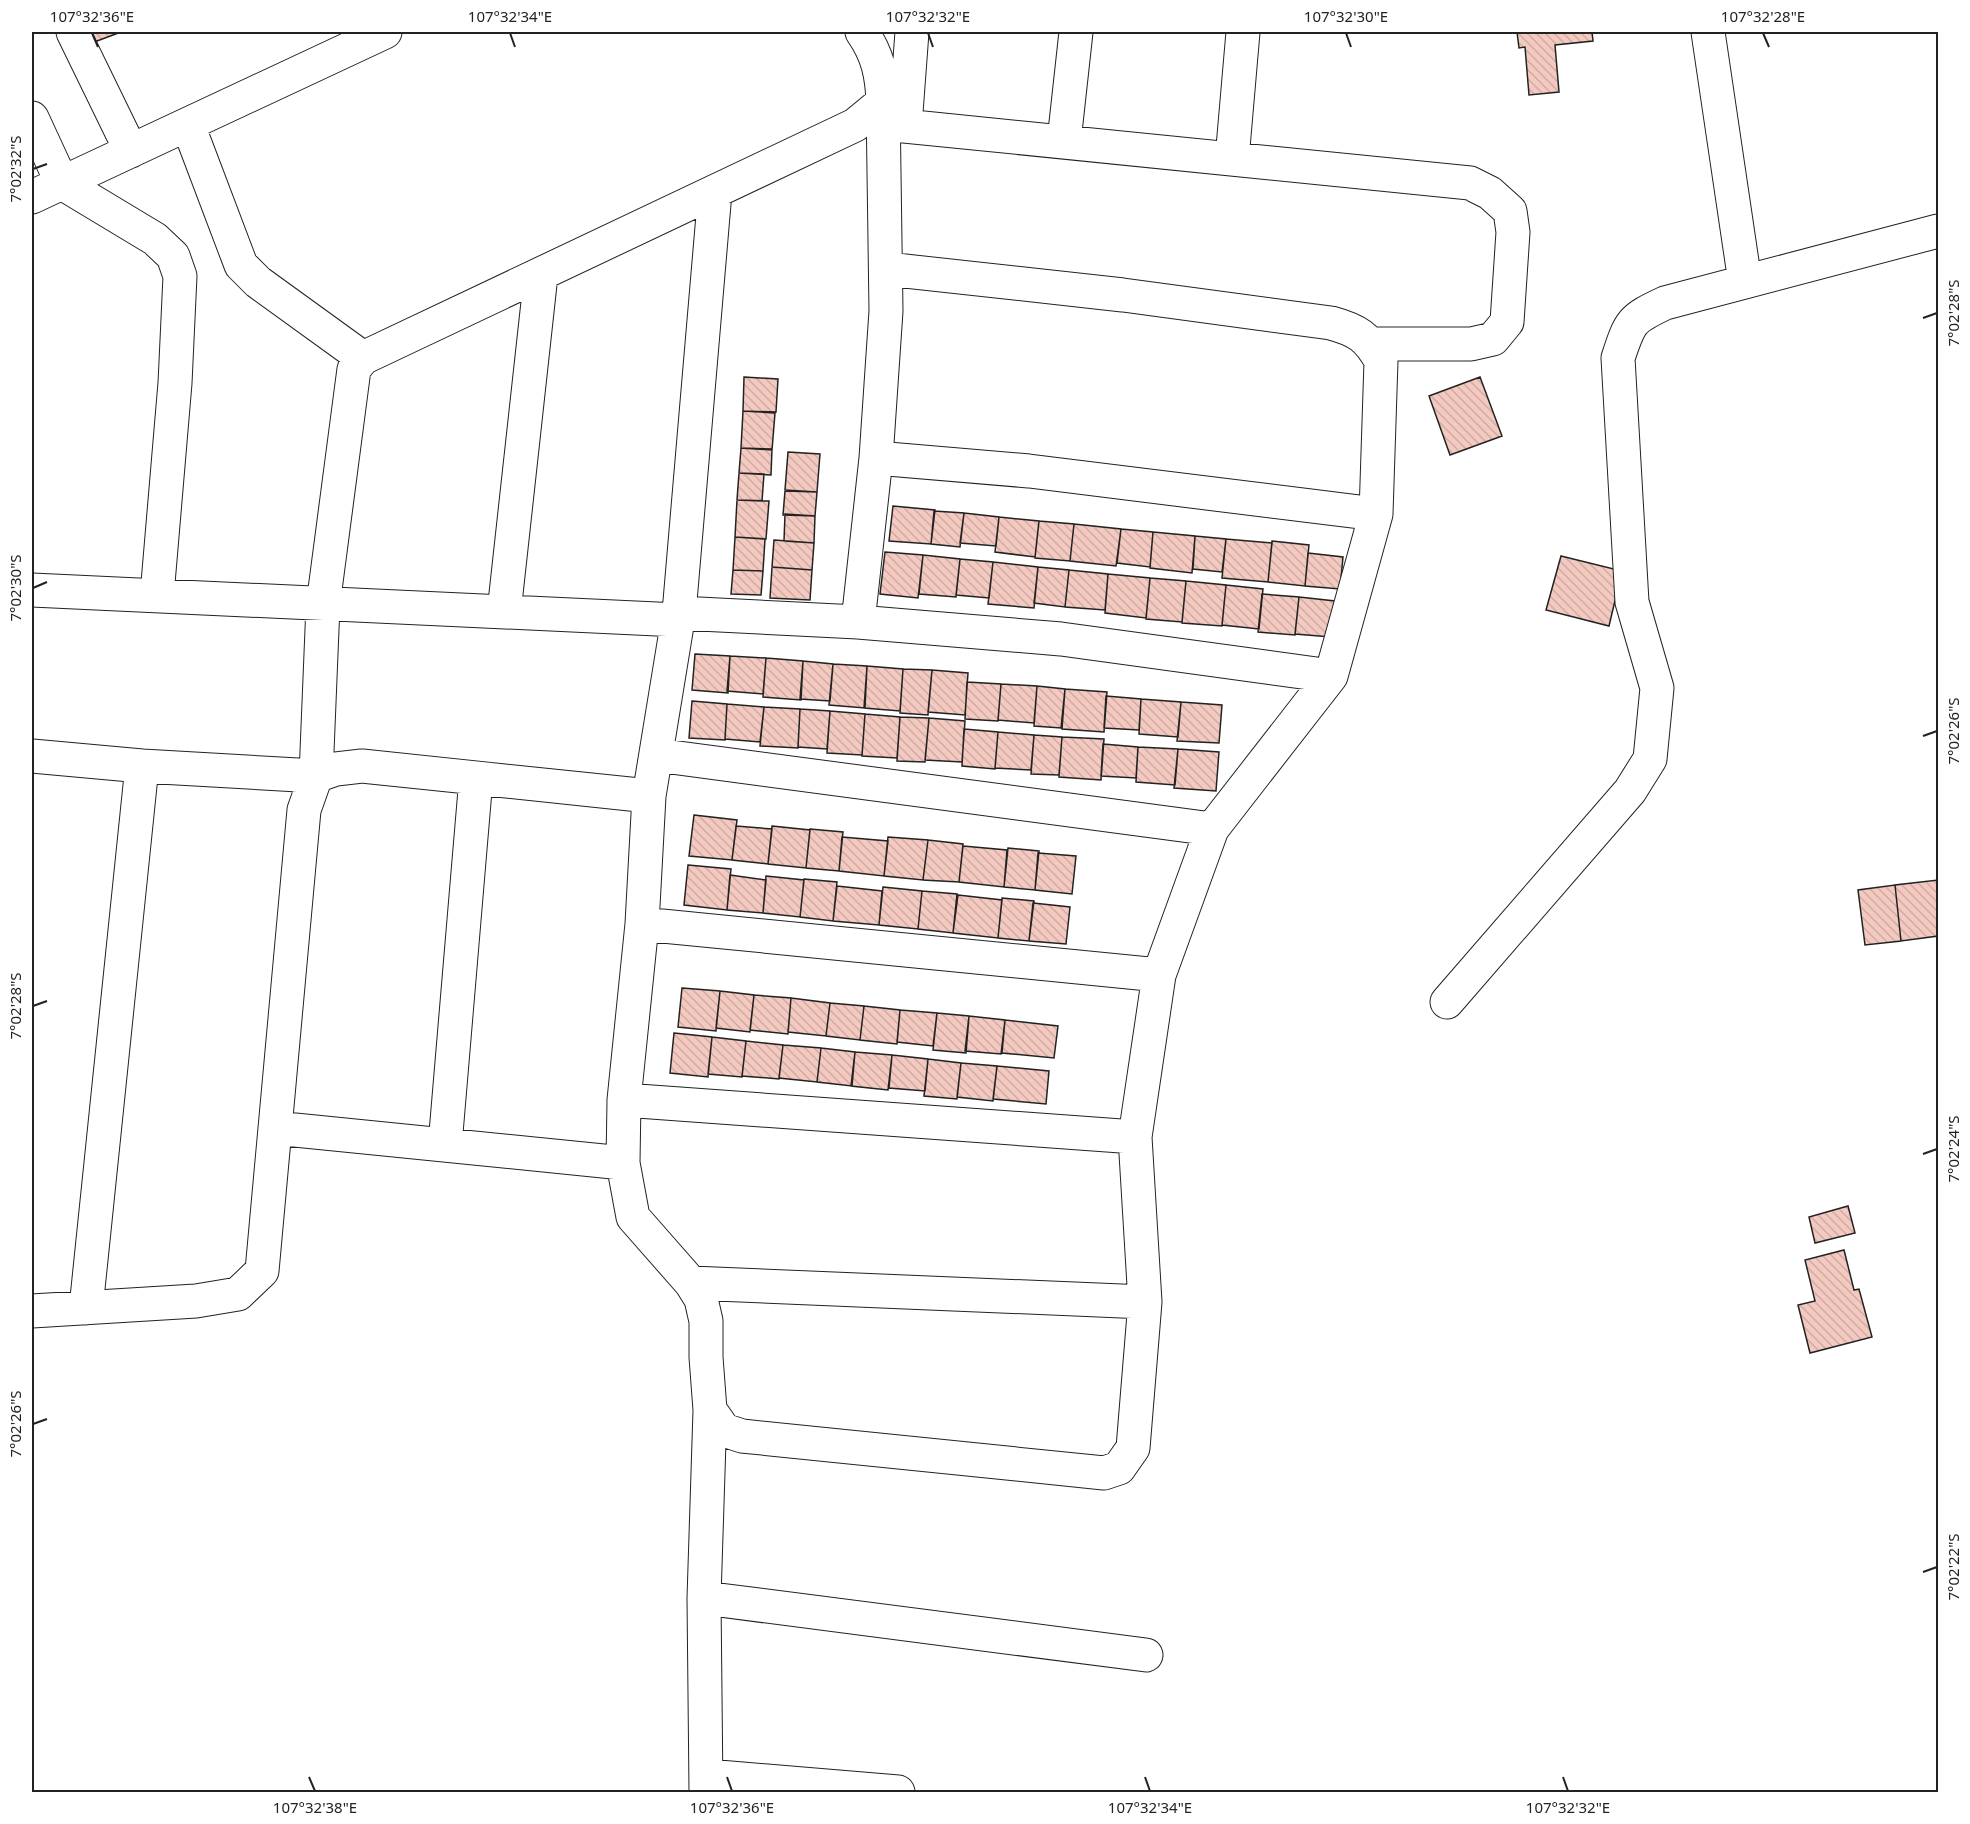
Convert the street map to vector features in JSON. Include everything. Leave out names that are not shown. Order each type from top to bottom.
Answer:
[{"type":"street","points":[[73,32],[130,151]]},
{"type":"street","points":[[32,197],[386,32]]},
{"type":"street","points":[[862,32],[870,43],[882,74],[891,118]]},
{"type":"street","points":[[858,622],[876,458],[886,311],[891,118],[912,32]]},
{"type":"street","points":[[1064,141],[1077,32]]},
{"type":"street","points":[[1232,159],[1243,32]]},
{"type":"street","points":[[1708,32],[1745,282]]},
{"type":"street","points":[[32,118],[62,183],[155,239],[173,256],[180,276],[173,406],[157,595]]},
{"type":"street","points":[[32,1311],[196,1301],[238,1294],[262,1271],[304,810],[316,776],[322,605],[354,369],[363,358],[855,125],[891,118],[1064,141],[1470,183],[1490,193],[1510,211],[1513,232],[1507,322],[1493,339],[1471,344],[1372,344]]},
{"type":"street","points":[[188,125],[241,265],[258,282],[363,358]]},
{"type":"street","points":[[715,192],[678,617],[649,796],[642,924],[624,1100],[623,1163],[633,1216],[691,1283],[701,1299],[706,1321],[710,1410],[704,1598],[706,1784],[898,1792]]},
{"type":"street","points":[[1447,1002],[1630,791],[1650,759],[1657,688],[1632,602],[1618,357],[1627,329],[1640,315],[1665,303],[1938,231]]},
{"type":"street","points":[[710,1410],[724,1430],[742,1436],[1104,1473],[1119,1468],[1133,1448],[1145,1302],[1135,1137],[1159,975],[1212,829],[1331,676],[1376,514],[1381,361],[1372,344],[1352,328],[1330,323],[1123,295],[887,269]]},
{"type":"street","points":[[504,612],[541,275]]},
{"type":"street","points":[[876,458],[1029,471],[1376,514]]},
{"type":"street","points":[[32,590],[322,605],[858,622],[1060,639],[1331,676]]},
{"type":"street","points":[[656,755],[1212,829]]},
{"type":"street","points":[[32,756],[142,766],[316,776],[336,769],[362,766],[649,796]]},
{"type":"street","points":[[86,1308],[142,766]]},
{"type":"street","points":[[445,1145],[476,778]]},
{"type":"street","points":[[642,924],[1159,975]]},
{"type":"street","points":[[624,1100],[1135,1137]]},
{"type":"street","points":[[275,1128],[623,1163]]},
{"type":"street","points":[[691,1283],[1145,1302]]},
{"type":"street","points":[[704,1598],[1146,1655]]},
{"type":"building","points":[[84,32],[121,32],[89,44]]},
{"type":"building","points":[[1517,32],[1592,32],[1593,41],[1555,45],[1559,92],[1529,95],[1525,47],[1519,48]]},
{"type":"building","points":[[744,377],[778,379],[776,412],[743,411]]},
{"type":"building","points":[[1480,377],[1502,436],[1450,455],[1429,396]]},
{"type":"building","points":[[743,411],[775,413],[772,450],[741,448]]},
{"type":"building","points":[[741,448],[772,449],[771,475],[739,473]]},
{"type":"building","points":[[788,452],[820,454],[817,492],[785,490]]},
{"type":"building","points":[[739,473],[764,474],[762,501],[737,500]]},
{"type":"building","points":[[785,491],[817,492],[815,516],[783,515]]},
{"type":"building","points":[[737,500],[769,501],[766,539],[735,537]]},
{"type":"building","points":[[893,506],[935,510],[931,544],[889,541]]},
{"type":"building","points":[[934,511],[964,513],[960,547],[931,544]]},
{"type":"building","points":[[964,513],[999,517],[996,546],[960,543]]},
{"type":"building","points":[[785,514],[815,516],[814,543],[784,541]]},
{"type":"building","points":[[999,517],[1039,521],[1035,557],[995,552]]},
{"type":"building","points":[[1039,521],[1074,524],[1070,561],[1035,558]]},
{"type":"building","points":[[1074,524],[1121,529],[1116,566],[1070,561]]},
{"type":"building","points":[[1121,529],[1153,532],[1150,567],[1117,563]]},
{"type":"building","points":[[1153,532],[1195,536],[1192,573],[1150,568]]},
{"type":"building","points":[[1195,536],[1226,539],[1222,572],[1193,569]]},
{"type":"building","points":[[735,537],[765,539],[763,571],[733,570]]},
{"type":"building","points":[[1226,539],[1272,543],[1268,582],[1222,578]]},
{"type":"building","points":[[774,540],[814,543],[812,570],[772,567]]},
{"type":"building","points":[[1272,541],[1309,545],[1305,586],[1268,582]]},
{"type":"building","points":[[885,552],[923,555],[918,598],[880,594]]},
{"type":"building","points":[[1308,553],[1343,557],[1340,589],[1305,586]]},
{"type":"building","points":[[923,555],[960,559],[956,597],[919,594]]},
{"type":"building","points":[[1561,556],[1622,571],[1609,626],[1546,610]]},
{"type":"building","points":[[960,559],[993,562],[989,598],[956,595]]},
{"type":"building","points":[[993,562],[1038,567],[1034,608],[988,604]]},
{"type":"building","points":[[772,567],[812,570],[810,600],[770,598]]},
{"type":"building","points":[[1038,567],[1069,570],[1065,607],[1034,603]]},
{"type":"building","points":[[733,570],[763,571],[761,595],[731,594]]},
{"type":"building","points":[[1069,570],[1108,574],[1105,610],[1065,607]]},
{"type":"building","points":[[1108,574],[1150,578],[1146,618],[1105,613]]},
{"type":"building","points":[[1150,578],[1186,581],[1182,622],[1146,619]]},
{"type":"building","points":[[1186,581],[1226,585],[1222,626],[1182,623]]},
{"type":"building","points":[[1226,585],[1263,589],[1259,629],[1222,625]]},
{"type":"building","points":[[1262,594],[1299,597],[1295,635],[1258,632]]},
{"type":"building","points":[[1299,597],[1335,601],[1331,637],[1295,634]]},
{"type":"building","points":[[695,654],[730,656],[728,693],[692,690]]},
{"type":"building","points":[[730,656],[766,658],[763,694],[727,691]]},
{"type":"building","points":[[766,658],[803,661],[801,700],[763,697]]},
{"type":"building","points":[[803,661],[833,664],[830,701],[800,699]]},
{"type":"building","points":[[833,664],[867,666],[865,708],[829,705]]},
{"type":"building","points":[[867,666],[903,669],[900,711],[864,708]]},
{"type":"building","points":[[903,669],[932,670],[928,715],[900,713]]},
{"type":"building","points":[[932,670],[968,673],[965,715],[928,712]]},
{"type":"building","points":[[967,682],[1001,684],[998,721],[965,719]]},
{"type":"building","points":[[1001,684],[1037,686],[1034,723],[998,720]]},
{"type":"building","points":[[1037,686],[1065,689],[1061,728],[1034,726]]},
{"type":"building","points":[[1065,689],[1107,692],[1104,732],[1062,729]]},
{"type":"building","points":[[1106,696],[1141,699],[1139,730],[1104,728]]},
{"type":"building","points":[[1141,699],[1181,702],[1178,737],[1139,734]]},
{"type":"building","points":[[692,701],[727,704],[725,740],[689,738]]},
{"type":"building","points":[[1181,702],[1222,705],[1219,743],[1177,741]]},
{"type":"building","points":[[727,704],[764,707],[760,742],[725,739]]},
{"type":"building","points":[[764,707],[800,709],[798,748],[760,746]]},
{"type":"building","points":[[800,709],[830,711],[827,749],[798,747]]},
{"type":"building","points":[[830,711],[865,714],[862,755],[827,753]]},
{"type":"building","points":[[865,714],[900,717],[897,758],[862,756]]},
{"type":"building","points":[[900,717],[929,718],[925,762],[897,761]]},
{"type":"building","points":[[929,718],[965,721],[962,762],[925,760]]},
{"type":"building","points":[[964,729],[998,732],[995,769],[962,766]]},
{"type":"building","points":[[998,732],[1034,735],[1031,770],[995,768]]},
{"type":"building","points":[[1034,735],[1062,737],[1059,775],[1031,774]]},
{"type":"building","points":[[1062,737],[1104,739],[1101,780],[1059,777]]},
{"type":"building","points":[[1103,744],[1138,747],[1136,778],[1101,776]]},
{"type":"building","points":[[1138,747],[1178,749],[1175,785],[1136,782]]},
{"type":"building","points":[[1178,749],[1219,752],[1216,791],[1174,788]]},
{"type":"building","points":[[694,815],[737,820],[732,860],[689,856]]},
{"type":"building","points":[[736,826],[772,829],[768,864],[732,860]]},
{"type":"building","points":[[772,826],[810,830],[806,868],[768,864]]},
{"type":"building","points":[[810,829],[843,832],[839,871],[806,868]]},
{"type":"building","points":[[842,837],[888,841],[884,876],[839,871]]},
{"type":"building","points":[[888,837],[928,840],[923,880],[884,876]]},
{"type":"building","points":[[928,840],[963,844],[959,882],[923,880]]},
{"type":"building","points":[[963,846],[1007,850],[1004,887],[959,882]]},
{"type":"building","points":[[1008,848],[1039,851],[1035,890],[1004,887]]},
{"type":"building","points":[[1038,853],[1076,856],[1072,894],[1035,890]]},
{"type":"building","points":[[688,865],[731,869],[727,910],[684,905]]},
{"type":"building","points":[[730,875],[766,880],[763,913],[727,910]]},
{"type":"building","points":[[766,876],[804,880],[800,917],[763,913]]},
{"type":"building","points":[[804,879],[837,882],[833,921],[800,917]]},
{"type":"building","points":[[1938,880],[1938,936],[1901,941],[1895,885]]},
{"type":"building","points":[[1895,885],[1901,941],[1865,945],[1858,890]]},
{"type":"building","points":[[837,886],[882,891],[879,925],[833,921]]},
{"type":"building","points":[[883,887],[922,891],[918,929],[879,925]]},
{"type":"building","points":[[922,891],[957,894],[953,933],[918,929]]},
{"type":"building","points":[[958,895],[1002,900],[998,938],[953,933]]},
{"type":"building","points":[[1002,898],[1034,901],[1029,941],[998,938]]},
{"type":"building","points":[[1033,903],[1070,907],[1066,944],[1029,941]]},
{"type":"building","points":[[682,988],[720,991],[716,1031],[678,1027]]},
{"type":"building","points":[[720,991],[754,995],[750,1032],[716,1028]]},
{"type":"building","points":[[754,995],[791,998],[788,1034],[750,1030]]},
{"type":"building","points":[[791,998],[830,1003],[826,1036],[788,1032]]},
{"type":"building","points":[[830,1003],[864,1006],[860,1040],[826,1036]]},
{"type":"building","points":[[864,1006],[900,1010],[897,1044],[860,1040]]},
{"type":"building","points":[[900,1010],[937,1013],[933,1046],[897,1042]]},
{"type":"building","points":[[937,1013],[969,1016],[966,1053],[933,1050]]},
{"type":"building","points":[[969,1016],[1005,1020],[1001,1054],[965,1051]]},
{"type":"building","points":[[1005,1020],[1058,1026],[1054,1058],[1002,1053]]},
{"type":"building","points":[[674,1033],[712,1037],[708,1077],[670,1073]]},
{"type":"building","points":[[712,1037],[746,1041],[742,1077],[708,1074]]},
{"type":"building","points":[[746,1041],[783,1045],[779,1079],[742,1076]]},
{"type":"building","points":[[783,1045],[821,1048],[817,1082],[779,1078]]},
{"type":"building","points":[[821,1048],[855,1052],[852,1086],[817,1082]]},
{"type":"building","points":[[855,1052],[892,1055],[888,1090],[851,1086]]},
{"type":"building","points":[[892,1055],[928,1059],[925,1091],[889,1088]]},
{"type":"building","points":[[928,1059],[961,1063],[957,1099],[924,1096]]},
{"type":"building","points":[[961,1063],[997,1066],[993,1101],[957,1097]]},
{"type":"building","points":[[997,1066],[1049,1071],[1046,1104],[993,1099]]},
{"type":"building","points":[[1848,1206],[1855,1233],[1815,1243],[1809,1217]]},
{"type":"building","points":[[1844,1250],[1854,1290],[1859,1289],[1872,1337],[1810,1353],[1798,1305],[1815,1301],[1805,1260]]}]
